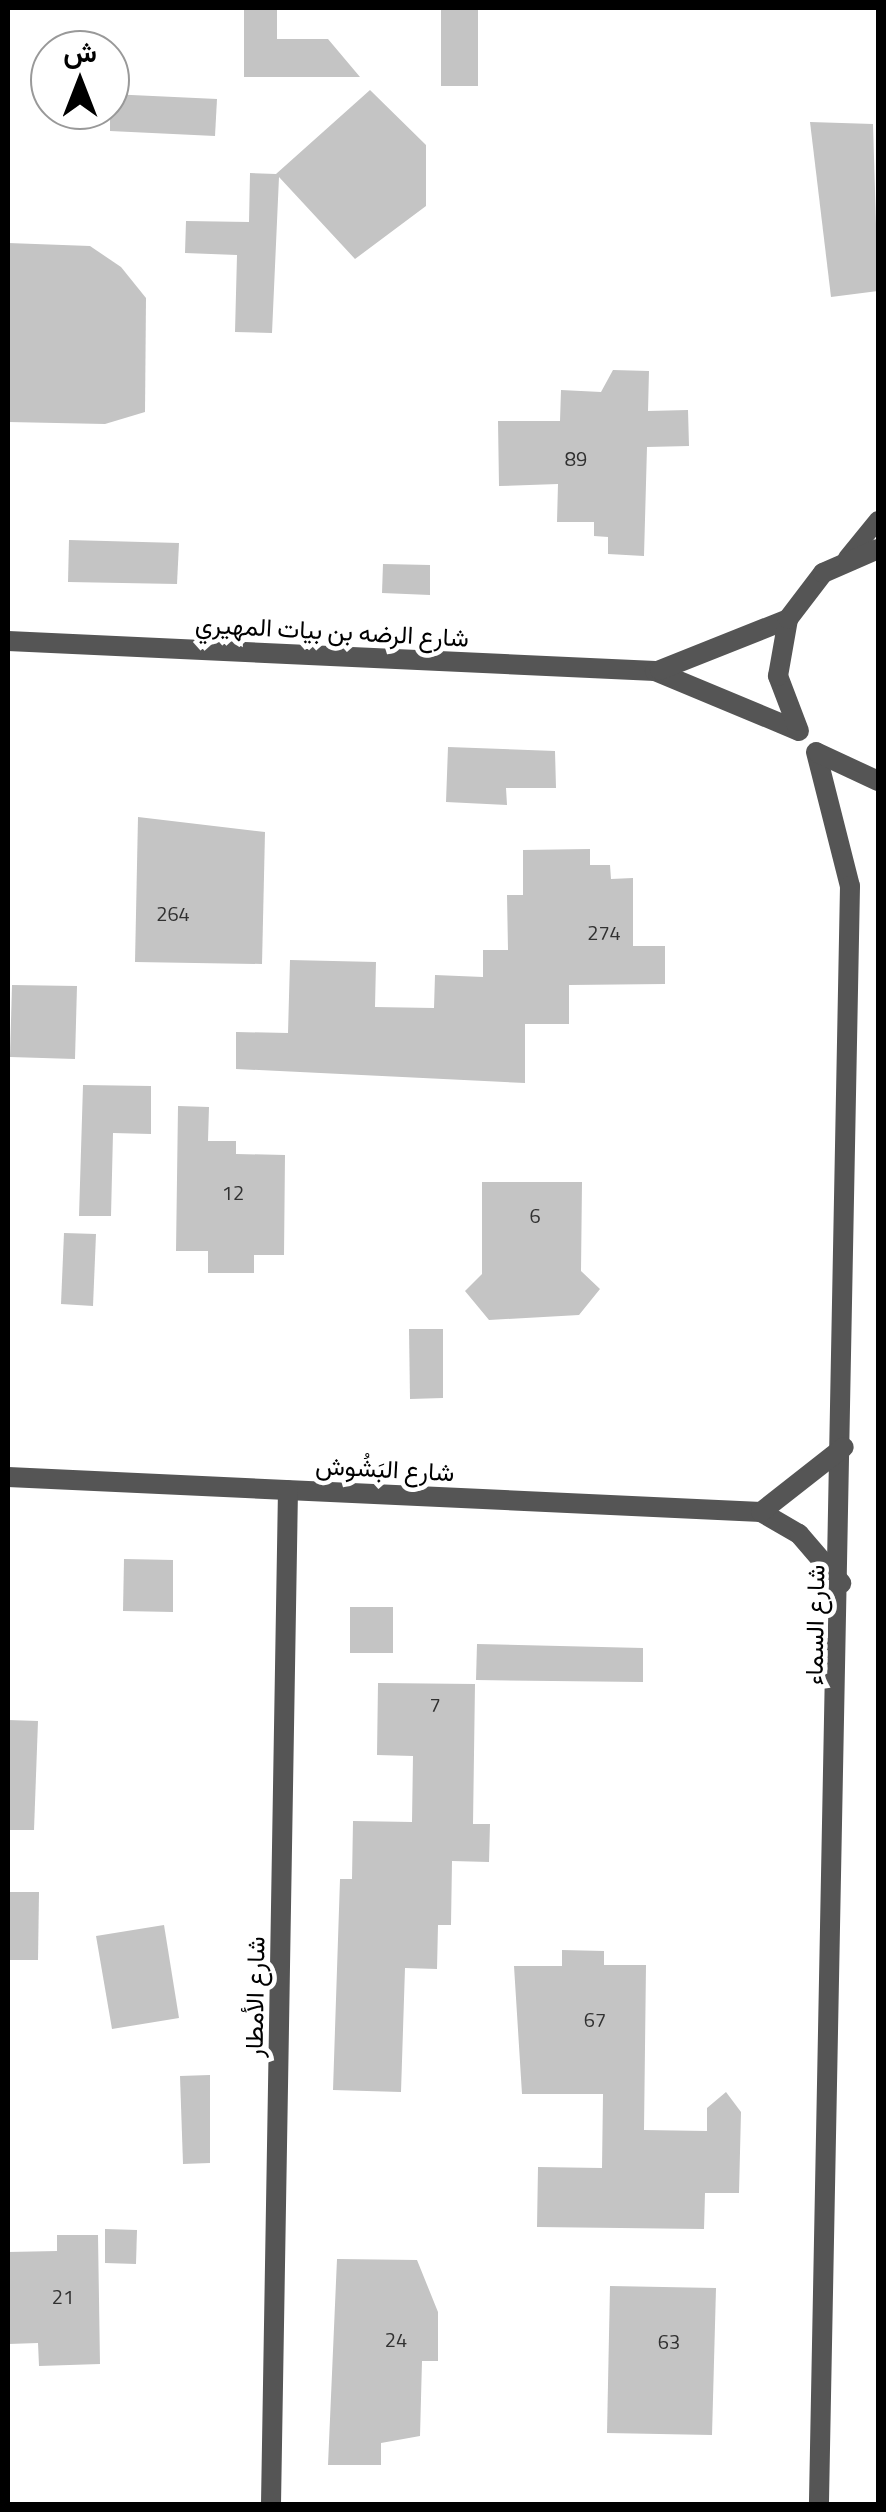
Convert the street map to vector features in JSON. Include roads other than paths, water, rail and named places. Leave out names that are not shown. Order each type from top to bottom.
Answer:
[{"type":"street","points":[[878,549],[847,558],[802,594],[788,619],[778,676],[797,730],[816,752],[878,781]]},
{"type":"street","name":"شارع الرضه بن بيات المهيري","points":[[655,671],[788,619]]},
{"type":"street","name":"شارع الرضه بن بيات المهيري","points":[[8,641],[655,671],[797,730]]},
{"type":"street","name":"شارع السماء","points":[[816,752],[850,886],[844,1446],[819,2504]]},
{"type":"street","points":[[760,1512],[844,1446]]},
{"type":"street","name":"شارع البَشُوش","points":[[8,1477],[760,1512],[798,1534],[840,1583]]},
{"type":"street","name":"شارع الأمطار","points":[[272,2504],[288,1490]]},
{"type":"lane","points":[[847,558],[878,520]]}]
